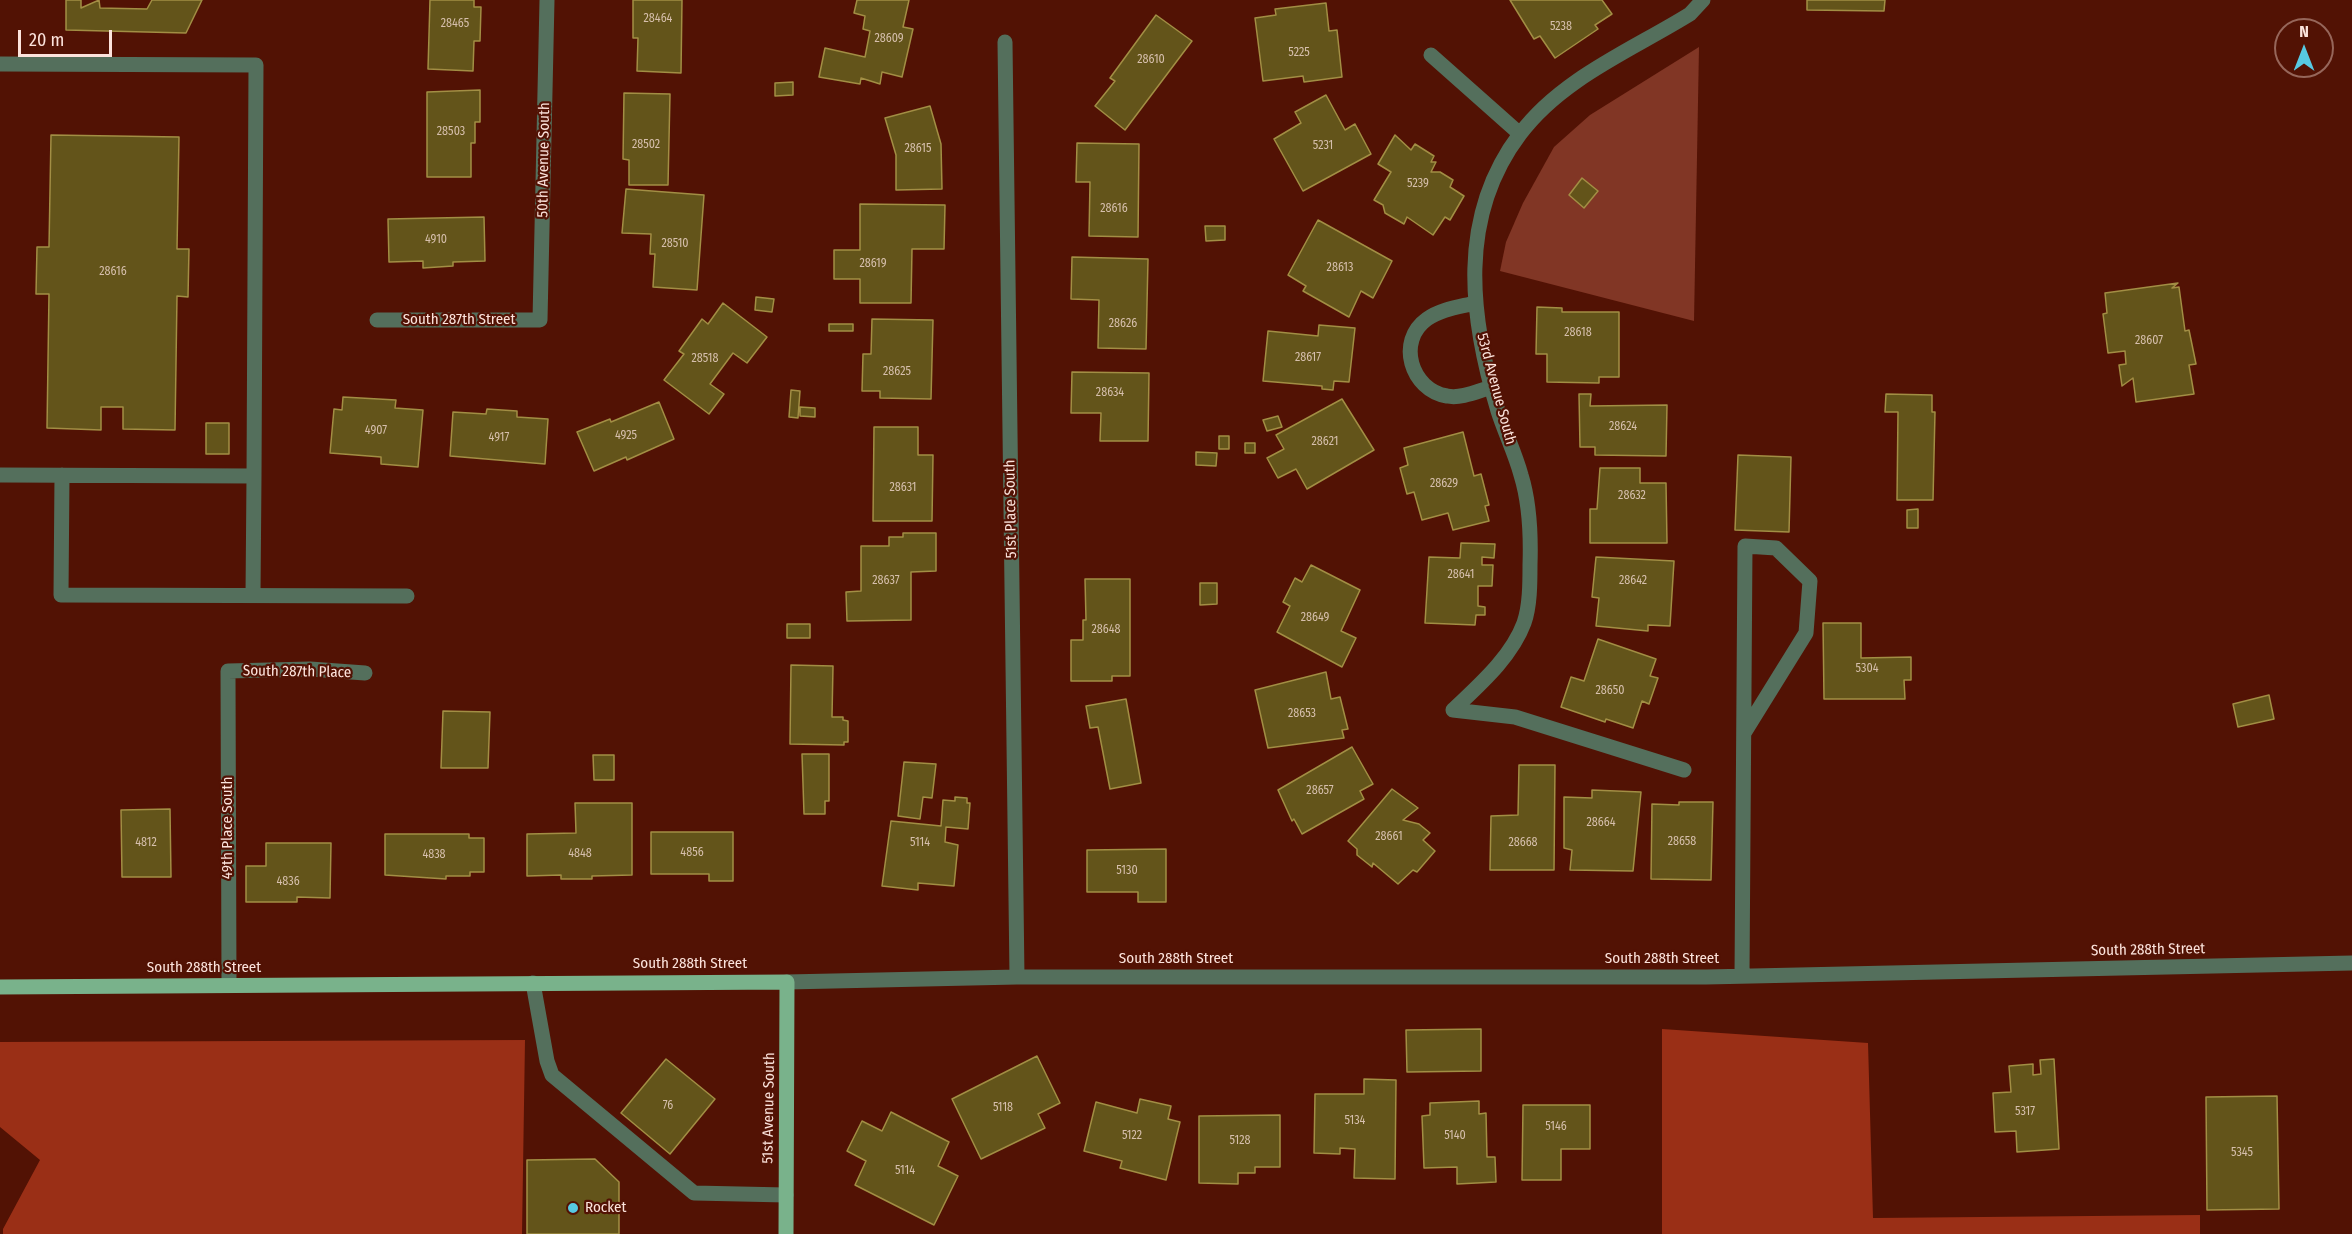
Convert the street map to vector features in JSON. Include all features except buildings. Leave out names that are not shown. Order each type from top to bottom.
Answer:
[{"type":"main road","name":"South 288th Street","points":[[0,987],[787,982]]},
{"type":"main road","name":"51st Avenue South","points":[[786,1234],[787,982]]},
{"type":"street","name":"50th Avenue South","points":[[540,320],[547,0]]},
{"type":"street","name":"53rd Avenue South","points":[[1684,770],[1515,717],[1453,710],[1501,663],[1524,623],[1530,583],[1531,530],[1522,476],[1481,349],[1473,289],[1475,240],[1493,179],[1520,134],[1549,103],[1582,78],[1690,14],[1703,0]]},
{"type":"street","name":"51st Place South","points":[[1005,42],[1017,977]]},
{"type":"street","points":[[1431,55],[1520,134]]},
{"type":"street","points":[[0,64],[256,65],[254,595]]},
{"type":"street","points":[[1475,303],[1441,311],[1426,319],[1415,332],[1410,348],[1411,365],[1419,380],[1432,391],[1448,396],[1465,395],[1492,387]]},
{"type":"street","name":"South 287th Street","points":[[377,320],[540,320]]},
{"type":"street","points":[[0,475],[254,476]]},
{"type":"street","points":[[62,475],[61,595],[407,596]]},
{"type":"street","points":[[1742,976],[1745,546],[1776,548],[1810,582],[1806,633],[1744,733]]},
{"type":"street","name":"South 287th Place","points":[[228,671],[310,669],[365,674]]},
{"type":"street","name":"49th Place South","points":[[228,671],[229,985]]},
{"type":"street","name":"South 288th Street","points":[[787,982],[1017,977],[1742,976],[2352,963]]},
{"type":"street","points":[[533,983],[547,1061],[552,1075],[694,1193],[786,1195]]},
{"type":"shaded area","points":[[1699,47],[1694,321],[1500,271],[1506,242],[1523,203],[1554,147],[1590,115]]},
{"type":"shaded area","points":[[1662,1029],[1868,1043],[1873,1218],[2200,1215],[2200,1234],[1662,1234]]},
{"type":"shaded area","points":[[525,1040],[522,1234],[3,1234],[3,1229],[40,1160],[0,1127],[0,1042]]},
{"type":"place","name":"Rocket","points":[[573,1208]]}]
